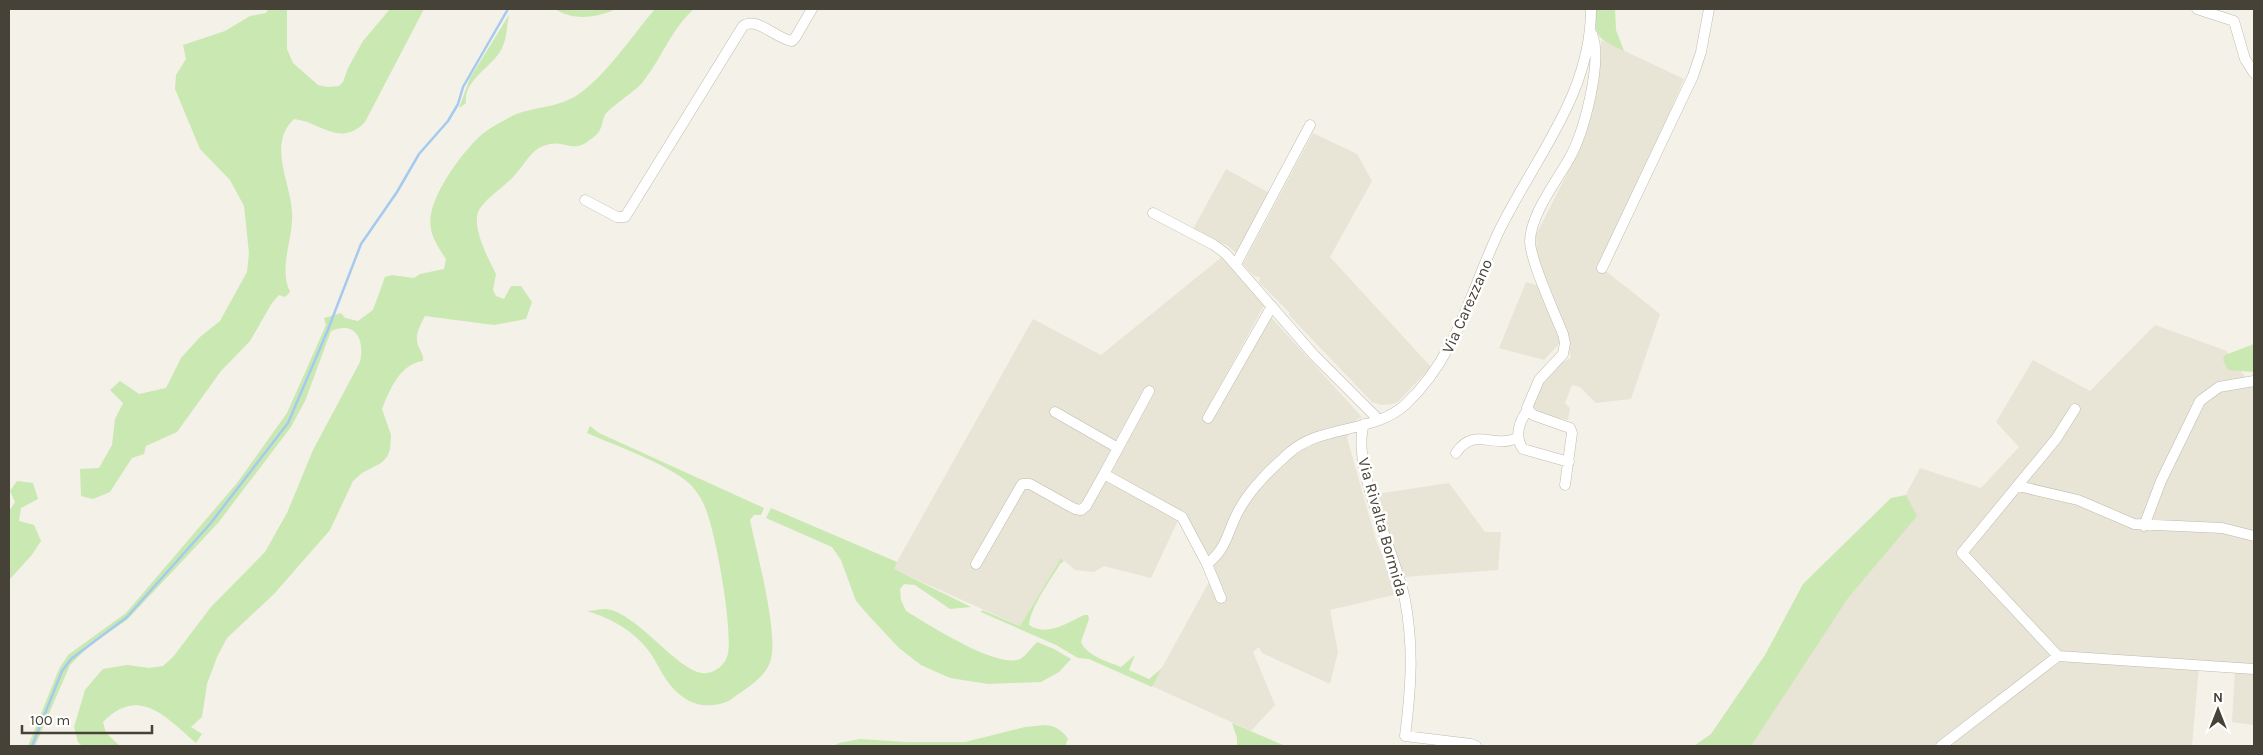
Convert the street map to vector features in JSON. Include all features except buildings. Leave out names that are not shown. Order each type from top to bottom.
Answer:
[{"type":"street","points":[[585,200],[616,217],[627,215],[644,184],[743,26],[749,23],[755,24],[792,41],[812,9]]},
{"type":"street","name":"Via Carezzano","points":[[1207,564],[1222,549],[1242,504],[1258,483],[1292,450],[1313,439],[1379,420],[1395,412],[1407,404],[1434,373],[1448,352],[1504,220],[1567,111],[1580,77],[1591,31],[1591,9]]},
{"type":"street","points":[[1602,268],[1693,76],[1701,52],[1709,9]]},
{"type":"street","points":[[2197,9],[2234,21],[2245,60],[2254,73]]},
{"type":"street","points":[[1569,462],[1522,449],[1517,438],[1523,416],[1528,410],[1528,404],[1539,380],[1561,357],[1565,349],[1563,334],[1532,255],[1530,239],[1537,216],[1575,149],[1582,130],[1597,58],[1596,44],[1591,31]]},
{"type":"street","points":[[1236,264],[1310,124]]},
{"type":"street","points":[[1153,214],[1214,245],[1236,264],[1324,366],[1379,420]]},
{"type":"street","points":[[1208,418],[1272,306]]},
{"type":"street","points":[[2144,526],[2160,481],[2200,401],[2219,387],[2254,381]]},
{"type":"street","points":[[976,564],[1022,484],[1030,484],[1075,509],[1081,510],[1085,508],[1149,391]]},
{"type":"street","points":[[2058,656],[1962,553],[2056,439],[2076,409]]},
{"type":"street","points":[[1528,410],[1533,415],[1570,428],[1573,438],[1565,485]]},
{"type":"street","points":[[1055,412],[1118,448]]},
{"type":"street","name":"Via Rivalta Bormida","points":[[1364,424],[1360,440],[1363,464],[1397,568],[1408,618],[1412,655],[1411,691],[1405,736],[1476,746]]},
{"type":"street","points":[[1456,453],[1466,442],[1476,438],[1503,442],[1517,438]]},
{"type":"street","points":[[1104,474],[1180,516],[1207,564],[1221,598]]},
{"type":"street","points":[[2018,486],[2078,500],[2125,521],[2144,526],[2222,528],[2254,536]]},
{"type":"street","points":[[1941,746],[2058,656],[2254,669]]},
{"type":"shaded area","points":[[1601,40],[1684,79],[1602,268],[1660,314],[1631,399],[1596,403],[1580,387],[1572,385],[1565,403],[1570,408],[1568,420],[1544,415],[1534,408],[1534,398],[1543,377],[1553,367],[1571,358],[1564,322],[1537,257],[1536,235],[1572,164],[1587,120],[1600,62]]},
{"type":"shaded area","points":[[1313,133],[1357,154],[1372,181],[1330,257],[1431,367],[1398,402],[1393,404],[1381,405],[1372,402],[1259,282],[1260,277],[1254,276],[1243,264]]},
{"type":"shaded area","points":[[1226,169],[1271,194],[1237,254],[1228,246],[1193,229]]},
{"type":"shaded area","points":[[1223,256],[1266,302],[1202,418],[1207,420],[1270,316],[1362,417],[1355,421],[1347,438],[1376,540],[1398,594],[1330,610],[1338,652],[1330,684],[1262,653],[1259,647],[1253,652],[1275,705],[1251,731],[1152,686],[1215,571],[1183,510],[1151,578],[1104,566],[1094,572],[1075,570],[1061,558],[1020,626],[893,569],[1033,319],[1101,355]]},
{"type":"shaded area","points":[[1526,282],[1539,286],[1559,332],[1559,344],[1544,360],[1499,348]]},
{"type":"shaded area","points":[[2155,325],[2227,351],[2248,381],[2254,382],[2254,725],[2232,722],[2235,668],[2199,666],[2192,746],[1736,746],[1879,545],[1920,468],[1981,488],[2019,447],[1996,422],[2033,360],[2090,391]]},
{"type":"shaded area","points":[[1449,483],[1485,532],[1501,532],[1498,570],[1404,577],[1376,494]]},
{"type":"green space","points":[[269,9],[287,9],[287,49],[293,63],[318,85],[328,87],[339,86],[343,82],[348,68],[363,41],[390,9],[424,9],[365,122],[347,133],[330,131],[294,119],[286,129],[282,140],[281,152],[292,212],[286,263],[287,282],[290,292],[285,297],[279,295],[272,303],[250,341],[221,371],[177,432],[146,446],[144,454],[132,458],[110,492],[93,499],[81,496],[80,469],[99,468],[112,445],[115,419],[123,403],[110,390],[120,381],[139,394],[166,388],[181,358],[200,337],[220,321],[247,272],[249,253],[244,206],[230,180],[200,149],[175,89],[176,75],[186,59],[183,45],[225,31],[250,16],[266,13]]},
{"type":"green space","points":[[555,9],[616,9],[593,16],[577,17]]},
{"type":"green space","points":[[655,9],[694,9],[672,35],[642,83],[605,115],[598,133],[581,145],[552,144],[538,148],[510,180],[481,207],[478,214],[478,231],[481,241],[496,274],[493,290],[496,296],[504,299],[511,286],[521,286],[532,302],[526,319],[494,325],[425,316],[418,330],[417,337],[423,361],[415,363],[402,372],[392,386],[382,409],[391,435],[390,449],[387,457],[353,481],[330,530],[274,594],[227,638],[217,657],[207,684],[202,717],[191,727],[202,734],[196,743],[163,715],[152,709],[140,706],[128,706],[116,711],[103,722],[106,733],[120,746],[82,746],[78,742],[74,727],[85,690],[103,669],[127,665],[149,668],[163,666],[173,657],[211,607],[265,552],[287,513],[313,450],[360,362],[360,340],[357,334],[347,328],[331,331],[305,401],[291,427],[218,523],[127,620],[90,645],[70,665],[35,746],[28,746],[59,669],[68,655],[126,613],[237,483],[287,413],[326,325],[324,318],[341,313],[345,318],[358,321],[373,310],[385,277],[392,275],[414,278],[420,274],[444,269],[446,259],[433,237],[430,218],[444,182],[469,148],[484,132],[514,115],[564,102],[579,94],[610,65]]},
{"type":"green space","points":[[1595,9],[1615,9],[1616,30],[1624,51],[1604,40],[1597,32]]},
{"type":"green space","points":[[509,15],[503,46],[469,87],[466,94],[466,103],[459,108],[470,78]]},
{"type":"green space","points":[[2254,344],[2254,372],[2228,370],[2223,360],[2225,355]]},
{"type":"green space","points":[[590,426],[599,433],[764,508],[761,515],[754,515],[750,520],[770,614],[772,650],[770,662],[764,673],[754,683],[728,701],[716,705],[703,705],[686,699],[671,686],[648,650],[636,637],[616,623],[587,611],[606,609],[619,613],[646,632],[672,656],[697,672],[707,673],[714,671],[726,660],[729,646],[723,581],[713,535],[703,503],[692,486],[683,478],[642,456],[587,433]]},
{"type":"green space","points":[[17,481],[33,483],[38,499],[21,508],[19,521],[34,525],[41,541],[31,556],[9,580],[9,511],[15,502],[10,491]]},
{"type":"green space","points":[[1906,495],[1917,516],[1848,598],[1751,746],[1694,746],[1711,734],[1765,655],[1803,584],[1891,498]]},
{"type":"green space","points":[[771,508],[897,562],[894,569],[971,607],[950,609],[915,585],[904,584],[900,589],[901,600],[906,611],[962,644],[995,658],[1009,660],[1022,658],[1037,642],[1071,659],[1059,672],[1041,682],[988,684],[950,678],[921,665],[899,648],[856,601],[841,560],[832,547],[766,518]]},
{"type":"green space","points":[[1061,558],[1064,561],[1046,585],[1033,610],[1029,625],[1043,630],[1057,628],[1084,615],[1088,615],[1089,619],[1081,642],[1084,647],[1098,658],[1121,667],[1135,655],[1129,670],[1149,679],[1162,668],[1152,687],[1089,659],[1078,658],[1056,645],[981,612],[982,610],[1020,626]]},
{"type":"green space","points":[[1232,723],[1285,746],[1237,746],[1237,738]]},
{"type":"green space","points":[[1045,725],[1056,727],[1063,733],[1068,739],[1065,746],[834,746],[839,743],[860,739],[906,742],[965,742],[1025,727]]},
{"type":"waterway","points":[[32,746],[62,671],[71,659],[127,617],[210,524],[288,423],[327,332],[361,244],[397,192],[419,154],[448,121],[458,104],[463,87],[508,9]]}]
